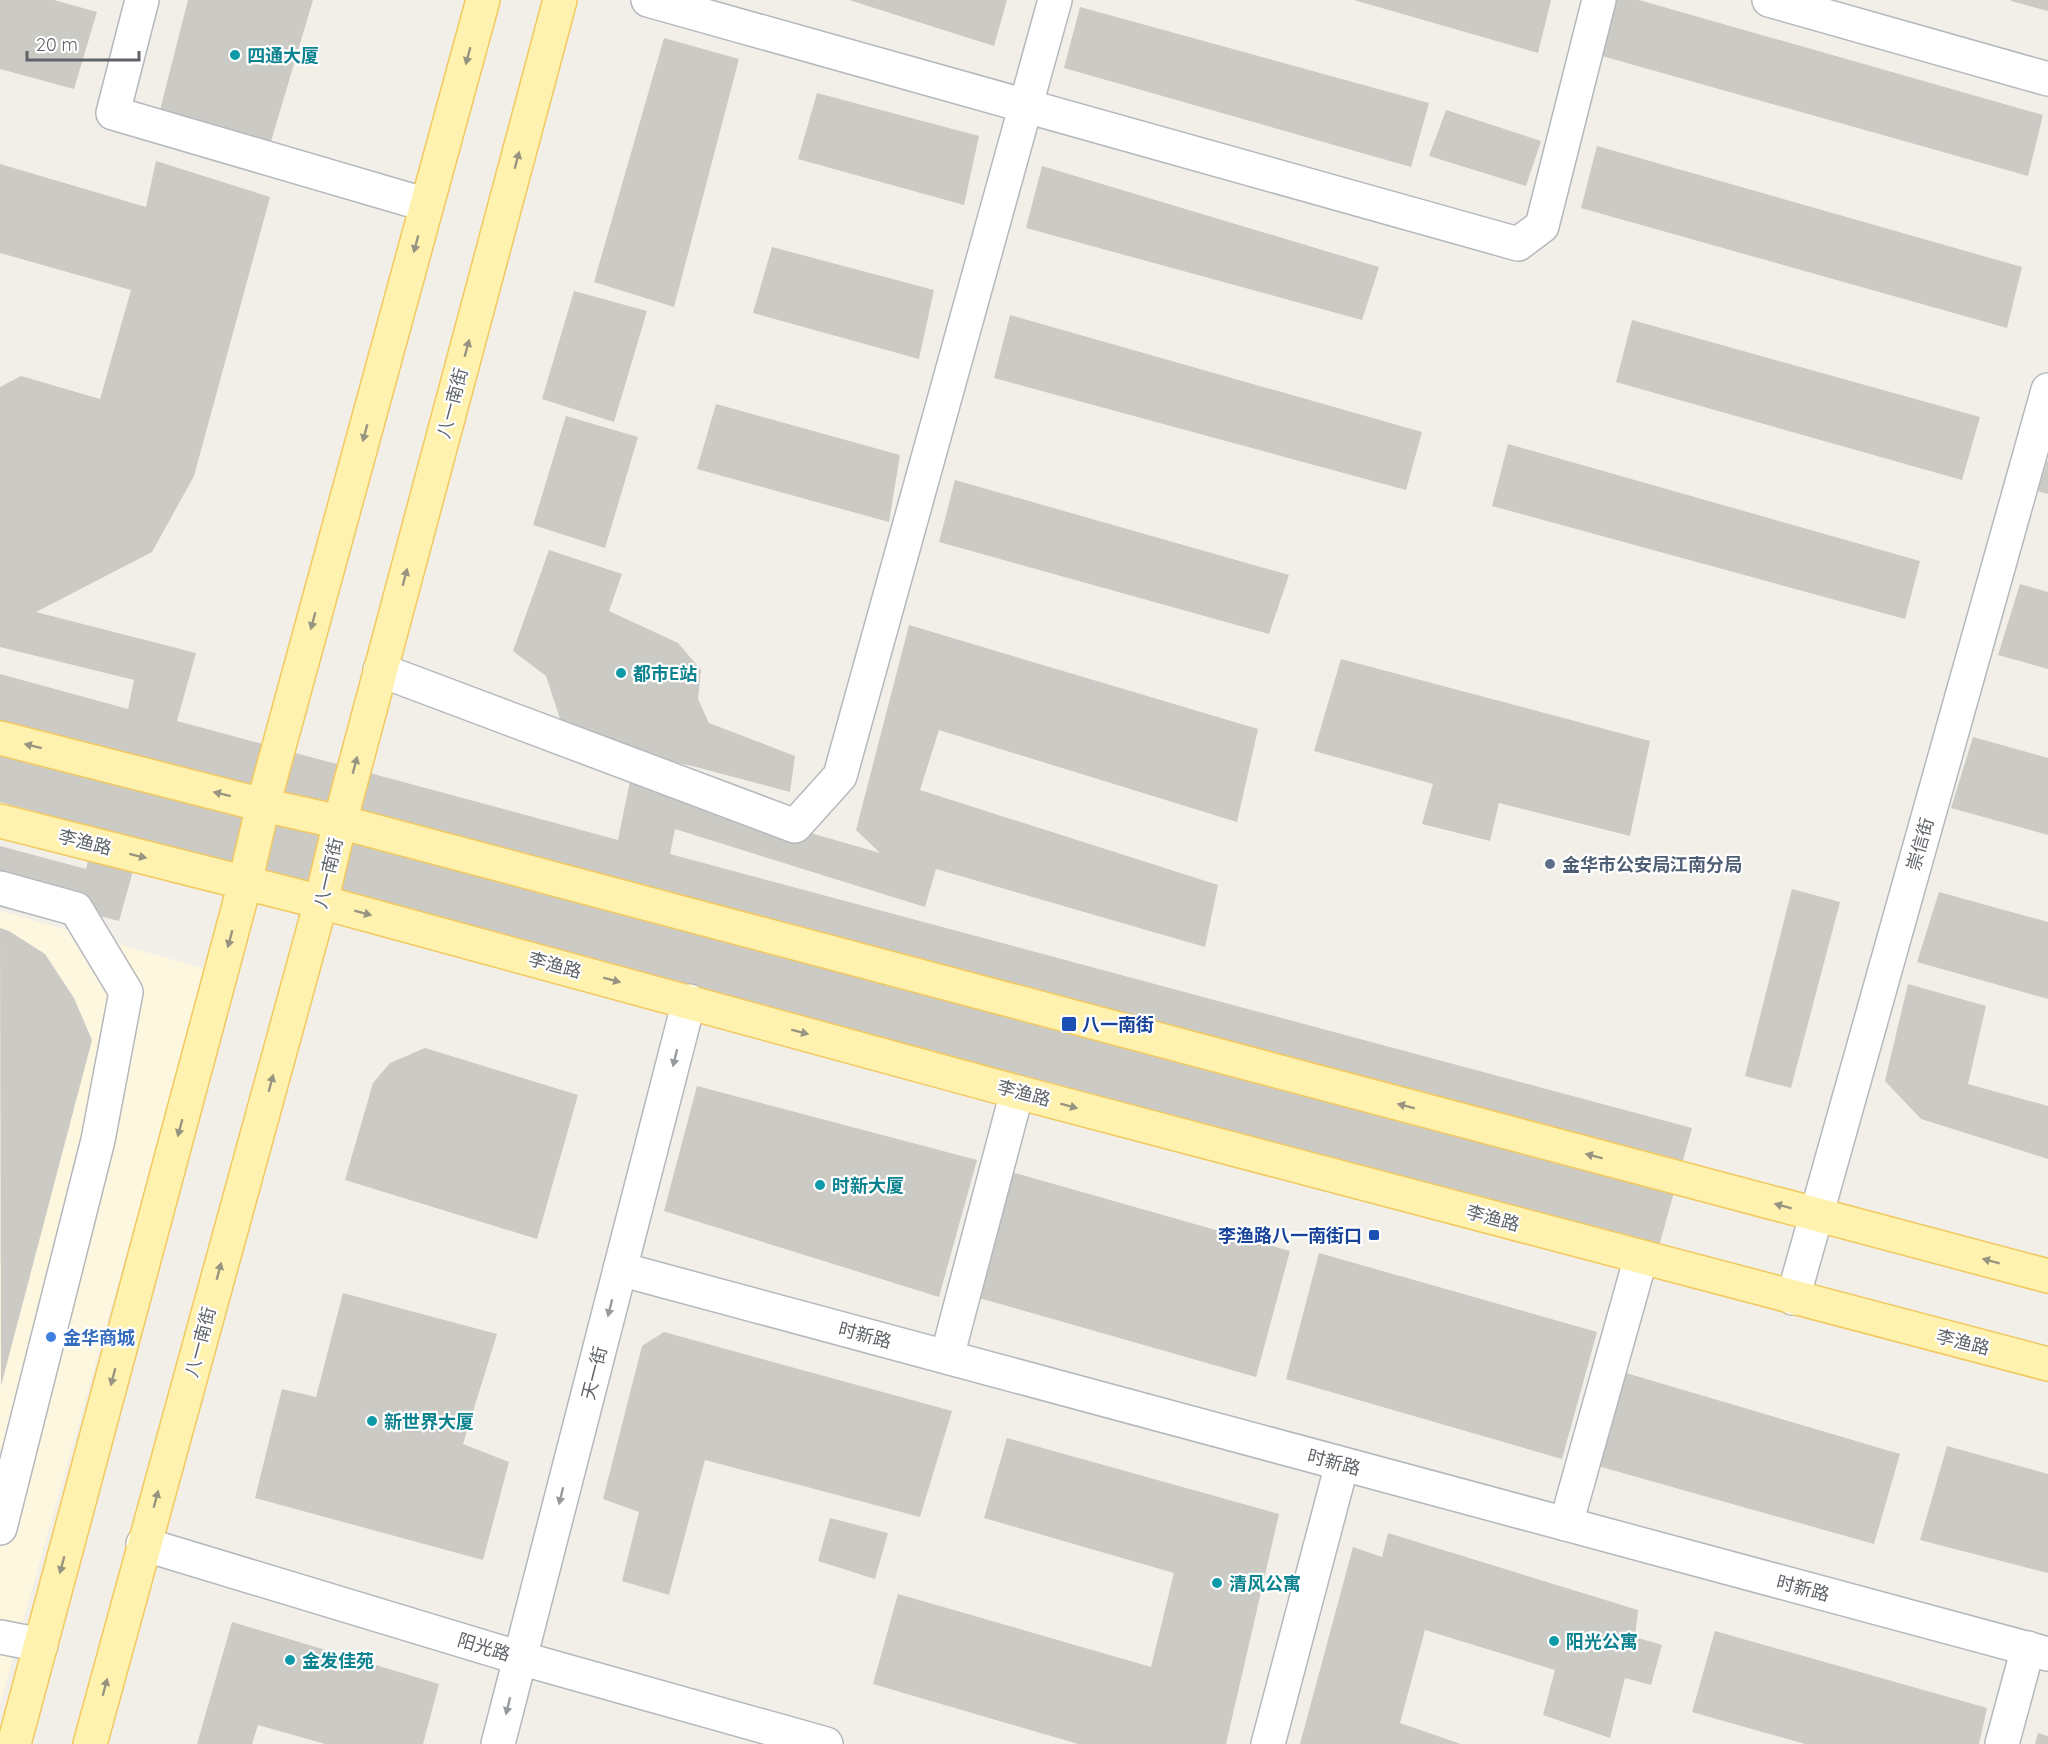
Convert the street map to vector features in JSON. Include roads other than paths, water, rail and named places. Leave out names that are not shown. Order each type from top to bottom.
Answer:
[{"type":"main road","points":[[15,1744],[245,883],[263,805],[483,0]]},
{"type":"main road","name":"八一南街","points":[[90,1744],[143,1544],[321,902],[380,670],[560,0]]},
{"type":"main road","points":[[0,738],[263,805],[340,822],[2048,1276]]},
{"type":"main road","name":"李渔路","points":[[0,821],[321,902],[1017,1092],[2048,1364]]},
{"type":"street","points":[[142,0],[113,113],[427,205]]},
{"type":"street","points":[[648,0],[1518,244],[1542,226],[1599,0]]},
{"type":"street","points":[[380,670],[795,826],[840,776],[1055,0]]},
{"type":"street","points":[[1769,0],[2048,79]]},
{"type":"street","name":"崇信街","points":[[1793,1298],[2048,390]]},
{"type":"street","points":[[0,888],[76,909],[126,992],[98,1140],[0,1528]]},
{"type":"street","name":"天一街","points":[[498,1744],[689,1001]]},
{"type":"street","points":[[947,1357],[1017,1092]]},
{"type":"street","points":[[1566,1524],[1641,1257]]},
{"type":"street","name":"时新路","points":[[620,1269],[2038,1651]]},
{"type":"street","points":[[1268,1744],[1342,1464]]},
{"type":"street","name":"阳光路","points":[[143,1544],[520,1658],[826,1744]]},
{"type":"street","points":[[0,1636],[41,1646]]},
{"type":"street","points":[[2002,1744],[2038,1651]]},
{"type":"place","name":"四通大厦","points":[[235,55]]},
{"type":"place","name":"都市E站","points":[[621,673]]},
{"type":"place","name":"金华市公安局江南分局","points":[[1550,864]]},
{"type":"place","name":"八一南街","points":[[1069,1024]]},
{"type":"place","name":"时新大厦","points":[[820,1185]]},
{"type":"place","name":"李渔路八一南街口","points":[[1374,1235]]},
{"type":"place","name":"金华商城","points":[[51,1337]]},
{"type":"place","name":"新世界大厦","points":[[372,1421]]},
{"type":"place","name":"清风公寓","points":[[1217,1583]]},
{"type":"place","name":"阳光公寓","points":[[1554,1641]]},
{"type":"place","name":"金发佳苑","points":[[290,1660]]}]
